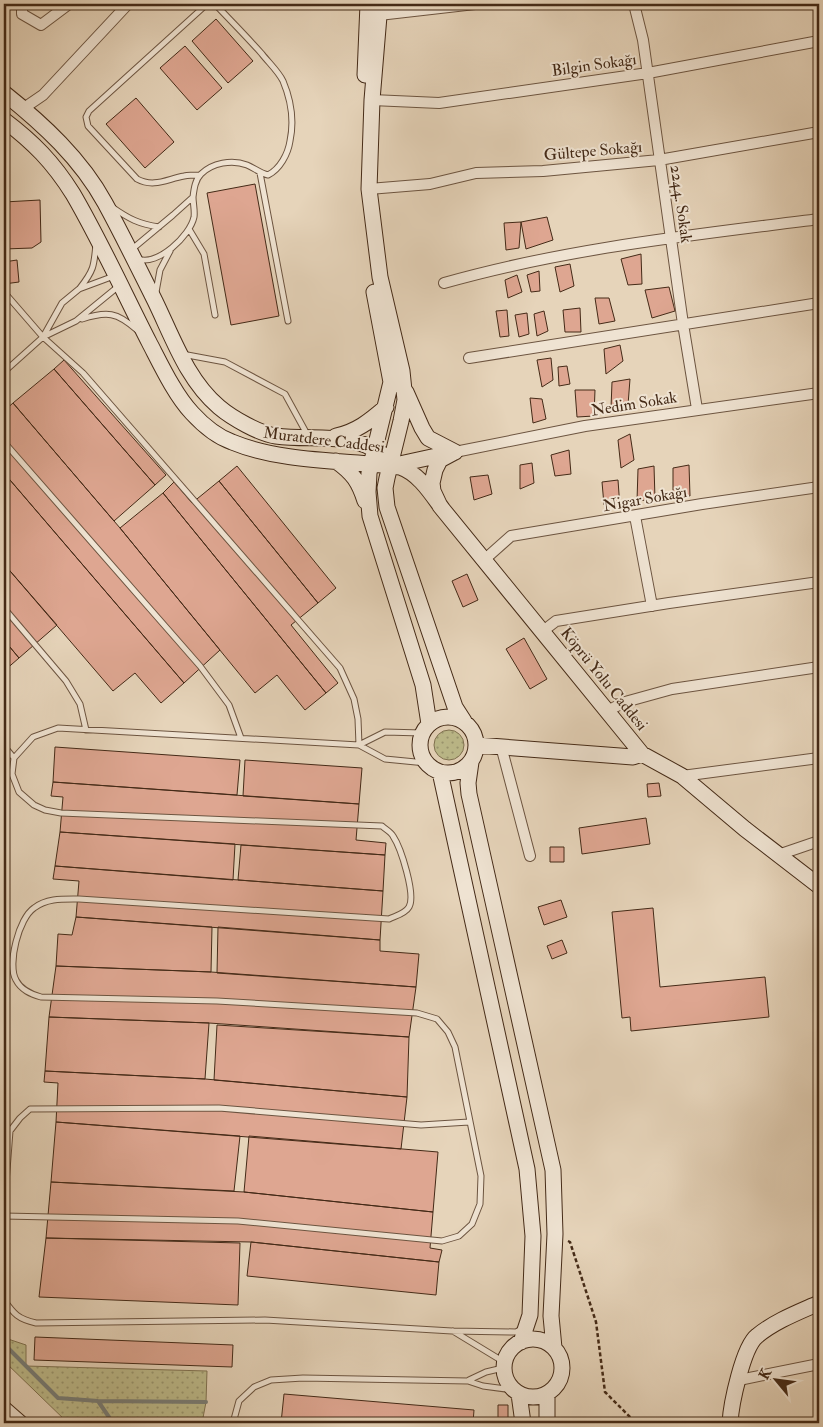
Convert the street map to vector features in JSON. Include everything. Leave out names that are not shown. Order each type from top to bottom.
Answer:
[{"type":"main road","points":[[368,4],[360,190],[375,301],[391,382],[371,464],[368,492],[370,516]]},
{"type":"main road","points":[[336,461],[349,471],[358,482],[423,686],[426,729],[420,750],[426,763],[440,772],[456,773],[464,769],[471,762],[475,754],[475,736],[455,707],[387,507],[386,478],[391,466],[402,421],[405,400],[402,370],[380,277],[369,189],[372,100],[379,9]]},
{"type":"main road","name":"Muratdere Caddesi","points":[[4,92],[24,108],[78,162],[104,202],[180,354],[200,386],[219,407],[235,418],[274,436],[330,437],[346,439],[374,448],[384,456],[391,466]]},
{"type":"main road","name":"Muratdere Caddesi","points":[[4,120],[37,146],[73,194],[166,375],[192,413],[214,432],[231,442],[262,452],[391,466]]},
{"type":"main road","points":[[96,238],[131,254]]},
{"type":"main road","points":[[117,280],[155,302]]},
{"type":"main road","points":[[403,384],[428,438],[455,452]]},
{"type":"main road","points":[[330,437],[348,434],[386,407]]},
{"type":"main road","points":[[391,466],[455,452]]},
{"type":"main road","name":"Köprü Yolu Caddesi","points":[[455,452],[440,460],[432,483],[433,491],[444,511],[642,754],[682,776],[819,886]]},
{"type":"main road","points":[[391,466],[400,467],[412,473],[423,483],[444,511]]},
{"type":"main road","points":[[426,729],[437,719],[446,717],[464,722]]},
{"type":"main road","points":[[476,745],[633,757],[642,754]]},
{"type":"main road","points":[[471,762],[468,783],[469,794],[553,1170],[555,1234],[551,1316],[554,1348],[561,1361],[561,1376],[557,1385],[546,1394],[533,1398],[516,1392]]},
{"type":"main road","points":[[440,772],[527,1169],[533,1236],[529,1321],[521,1342]]},
{"type":"main road","points":[[730,1423],[731,1405],[746,1354],[756,1336],[788,1317],[819,1303]]},
{"type":"main road","points":[[523,1423],[516,1392],[505,1377],[504,1365],[510,1350],[521,1342],[536,1339],[546,1342],[554,1348]]},
{"type":"main road","points":[[546,1394],[546,1423]]},
{"type":"main road","points":[[4,1409],[20,1423]]},
{"type":"street","points":[[22,4],[22,14],[41,25],[69,4]]},
{"type":"street","points":[[24,108],[43,95],[128,4]]},
{"type":"street","points":[[379,9],[475,4]]},
{"type":"street","name":"2244. Sokak","points":[[634,4],[643,40],[659,160],[697,409]]},
{"type":"street","name":"Bilgin Sokağı","points":[[372,100],[439,103],[648,73],[819,41]]},
{"type":"street","name":"Gültepe Sokağı","points":[[369,189],[430,184],[476,173],[543,171],[659,160],[819,132]]},
{"type":"street","points":[[444,283],[566,255],[671,238],[819,219]]},
{"type":"street","points":[[469,358],[819,303]]},
{"type":"street","name":"Nedim Sokak","points":[[455,452],[585,426],[819,393]]},
{"type":"street","name":"Nigar Sokağı","points":[[484,560],[511,536],[702,504],[819,487]]},
{"type":"street","points":[[635,516],[652,606]]},
{"type":"street","points":[[543,632],[556,621],[819,582]]},
{"type":"street","points":[[607,710],[625,702],[672,688],[819,667]]},
{"type":"street","points":[[501,746],[530,856]]},
{"type":"street","points":[[682,776],[819,758]]},
{"type":"street","points":[[778,854],[819,841]]},
{"type":"street","points":[[739,1380],[819,1364]]},
{"type":"lane","points":[[207,4],[89,111],[86,118],[88,126],[137,179],[143,182],[157,184],[184,176],[200,175],[222,163],[233,162],[246,165],[268,175],[275,172],[290,146],[292,129],[288,97],[282,81],[273,67],[215,4]]},
{"type":"lane","points":[[260,173],[288,321]]},
{"type":"lane","points":[[193,196],[131,254],[141,261],[150,261],[182,239],[189,229],[194,216],[193,196],[200,175]]},
{"type":"lane","points":[[104,202],[134,221],[144,225],[160,227]]},
{"type":"lane","points":[[189,229],[204,254],[216,315]]},
{"type":"lane","points":[[43,337],[62,303],[79,289],[90,275],[94,266],[96,238]]},
{"type":"lane","points":[[155,302],[160,270],[164,259],[173,247]]},
{"type":"lane","points":[[79,289],[117,280]]},
{"type":"lane","points":[[76,321],[117,280]]},
{"type":"lane","points":[[4,292],[43,337],[83,373],[340,668],[354,699],[358,719],[359,745]]},
{"type":"lane","points":[[4,372],[43,337],[76,321],[97,314],[118,316],[127,321],[148,340]]},
{"type":"lane","points":[[180,354],[226,362],[285,394],[310,438]]},
{"type":"lane","points":[[4,442],[200,666],[229,705],[241,738]]},
{"type":"lane","points":[[4,608],[66,681],[80,704],[86,730]]},
{"type":"lane","points":[[4,1216],[238,1221],[442,1241],[459,1236],[472,1224],[480,1204],[481,1176],[455,1047],[448,1032],[437,1019],[417,1012],[217,1001],[41,997],[27,992],[15,980],[13,959],[21,924],[32,909],[46,900],[79,899],[389,918],[401,915],[409,908],[412,897],[409,879],[393,835],[382,826],[45,810],[34,805],[19,792],[12,774],[14,758],[33,737],[58,728],[359,745],[385,759],[426,763]]},
{"type":"lane","points":[[359,745],[385,732],[426,729]]},
{"type":"lane","points":[[4,746],[14,758]]},
{"type":"lane","points":[[4,1209],[10,1131],[30,1109],[219,1108],[420,1125],[469,1122]]},
{"type":"lane","points":[[4,1300],[12,1312],[23,1320],[36,1322],[264,1320],[452,1331],[516,1332],[529,1321]]},
{"type":"lane","points":[[452,1331],[504,1365]]},
{"type":"lane","points":[[468,1380],[504,1365]]},
{"type":"lane","points":[[233,1423],[239,1401],[254,1387],[271,1380],[303,1378],[468,1380],[483,1386],[516,1392]]},
{"type":"path","points":[[555,1234],[570,1242],[596,1322],[605,1392],[636,1423]]},
{"type":"shaded area","points":[[449,730],[460,734],[464,745],[460,756],[449,760],[438,756],[434,745],[438,734]]},
{"type":"shaded area","points":[[4,1335],[8,1339],[26,1345],[26,1366],[207,1371],[206,1402],[202,1423],[68,1423],[4,1361]]},
{"type":"building","points":[[216,19],[253,61],[228,83],[192,41]]},
{"type":"building","points":[[185,46],[222,88],[197,110],[160,68]]},
{"type":"building","points":[[136,98],[174,142],[145,168],[106,124]]},
{"type":"building","points":[[255,184],[279,316],[231,325],[207,193]]},
{"type":"building","points":[[40,200],[41,242],[32,248],[4,249],[4,202]]},
{"type":"building","points":[[547,217],[553,240],[526,249],[521,222]]},
{"type":"building","points":[[521,222],[519,248],[506,250],[504,223]]},
{"type":"building","points":[[641,254],[642,284],[628,285],[621,259]]},
{"type":"building","points":[[17,260],[19,282],[4,284],[4,262]]},
{"type":"building","points":[[570,264],[574,286],[560,292],[555,267]]},
{"type":"building","points":[[539,271],[540,291],[531,292],[527,275]]},
{"type":"building","points":[[517,275],[522,292],[508,298],[505,280]]},
{"type":"building","points":[[669,287],[675,311],[652,318],[645,290]]},
{"type":"building","points":[[595,298],[609,298],[615,321],[599,324]]},
{"type":"building","points":[[580,308],[581,332],[565,332],[563,310]]},
{"type":"building","points":[[507,310],[509,336],[500,337],[496,311]]},
{"type":"building","points":[[544,311],[548,331],[537,336],[534,314]]},
{"type":"building","points":[[527,313],[529,334],[519,337],[515,315]]},
{"type":"building","points":[[620,345],[623,361],[606,374],[604,349]]},
{"type":"building","points":[[551,358],[553,380],[542,387],[537,360]]},
{"type":"building","points":[[64,360],[166,475],[155,485],[54,369]]},
{"type":"building","points":[[567,366],[570,384],[559,386],[558,367]]},
{"type":"building","points":[[54,369],[155,485],[114,521],[13,403]]},
{"type":"building","points":[[630,379],[628,405],[611,408],[612,382]]},
{"type":"building","points":[[575,390],[595,390],[594,416],[577,417]]},
{"type":"building","points":[[530,398],[542,399],[546,419],[533,423]]},
{"type":"building","points":[[13,403],[120,528],[220,650],[184,683],[4,473],[4,411]]},
{"type":"building","points":[[630,434],[634,460],[621,468],[618,440]]},
{"type":"building","points":[[569,450],[571,474],[555,476],[551,455]]},
{"type":"building","points":[[532,463],[534,483],[520,489],[520,465]]},
{"type":"building","points":[[689,465],[690,496],[673,495],[673,468]]},
{"type":"building","points":[[237,466],[336,588],[318,603],[219,481]]},
{"type":"building","points":[[654,466],[655,499],[637,501],[638,469]]},
{"type":"building","points":[[4,473],[184,683],[161,703],[135,673],[113,691],[4,564]]},
{"type":"building","points":[[488,475],[492,494],[474,500],[470,477]]},
{"type":"building","points":[[618,480],[620,508],[604,505],[602,482]]},
{"type":"building","points":[[219,481],[318,603],[291,625],[338,683],[326,693],[163,493],[174,482],[192,503]]},
{"type":"building","points":[[163,493],[326,693],[305,710],[277,675],[255,693],[120,528]]},
{"type":"building","points":[[4,564],[57,625],[19,658],[4,640]]},
{"type":"building","points":[[467,574],[478,600],[463,607],[452,581]]},
{"type":"building","points":[[524,638],[547,679],[530,689],[506,649]]},
{"type":"building","points":[[4,640],[19,658],[4,671]]},
{"type":"building","points":[[55,747],[240,760],[237,795],[53,782]]},
{"type":"building","points":[[245,760],[362,768],[359,804],[243,796]]},
{"type":"building","points":[[53,782],[359,804],[356,840],[386,843],[385,855],[60,832],[63,797],[51,796]]},
{"type":"building","points":[[659,783],[661,796],[648,797],[647,784]]},
{"type":"building","points":[[646,818],[650,844],[582,854],[579,828]]},
{"type":"building","points":[[60,832],[235,844],[233,880],[55,866]]},
{"type":"building","points":[[241,845],[385,855],[383,891],[238,880]]},
{"type":"building","points":[[550,847],[564,847],[564,862],[550,862]]},
{"type":"building","points":[[55,866],[383,891],[380,940],[76,917],[79,881],[53,879]]},
{"type":"building","points":[[561,900],[567,917],[544,925],[538,907]]},
{"type":"building","points":[[653,908],[660,987],[765,977],[769,1017],[631,1031],[630,1017],[622,1018],[612,912]]},
{"type":"building","points":[[76,917],[212,927],[211,972],[56,966],[58,934],[72,935]]},
{"type":"building","points":[[218,927],[380,940],[380,951],[419,954],[416,987],[217,973]]},
{"type":"building","points":[[562,940],[567,953],[552,959],[547,946]]},
{"type":"building","points":[[56,966],[211,972],[416,987],[409,1037],[209,1023],[49,1017]]},
{"type":"building","points":[[49,1017],[209,1023],[205,1079],[45,1071]]},
{"type":"building","points":[[217,1025],[409,1037],[407,1097],[214,1080]]},
{"type":"building","points":[[45,1071],[205,1079],[407,1097],[401,1149],[56,1122],[58,1083],[44,1082]]},
{"type":"building","points":[[56,1122],[240,1136],[234,1191],[51,1182]]},
{"type":"building","points":[[249,1136],[438,1152],[433,1212],[244,1192]]},
{"type":"building","points":[[51,1182],[244,1192],[433,1212],[430,1248],[442,1250],[439,1262],[251,1242],[46,1238]]},
{"type":"building","points":[[46,1238],[240,1243],[238,1305],[39,1297]]},
{"type":"building","points":[[251,1242],[439,1262],[436,1295],[247,1276]]},
{"type":"building","points":[[35,1337],[233,1345],[232,1367],[34,1360]]},
{"type":"building","points":[[284,1394],[474,1410],[473,1423],[281,1423]]},
{"type":"building","points":[[498,1405],[508,1405],[508,1423],[498,1423]]},
{"type":"waterway","points":[[4,1344],[58,1398],[98,1401],[206,1402]]},
{"type":"waterway","points":[[98,1401],[113,1423]]}]
